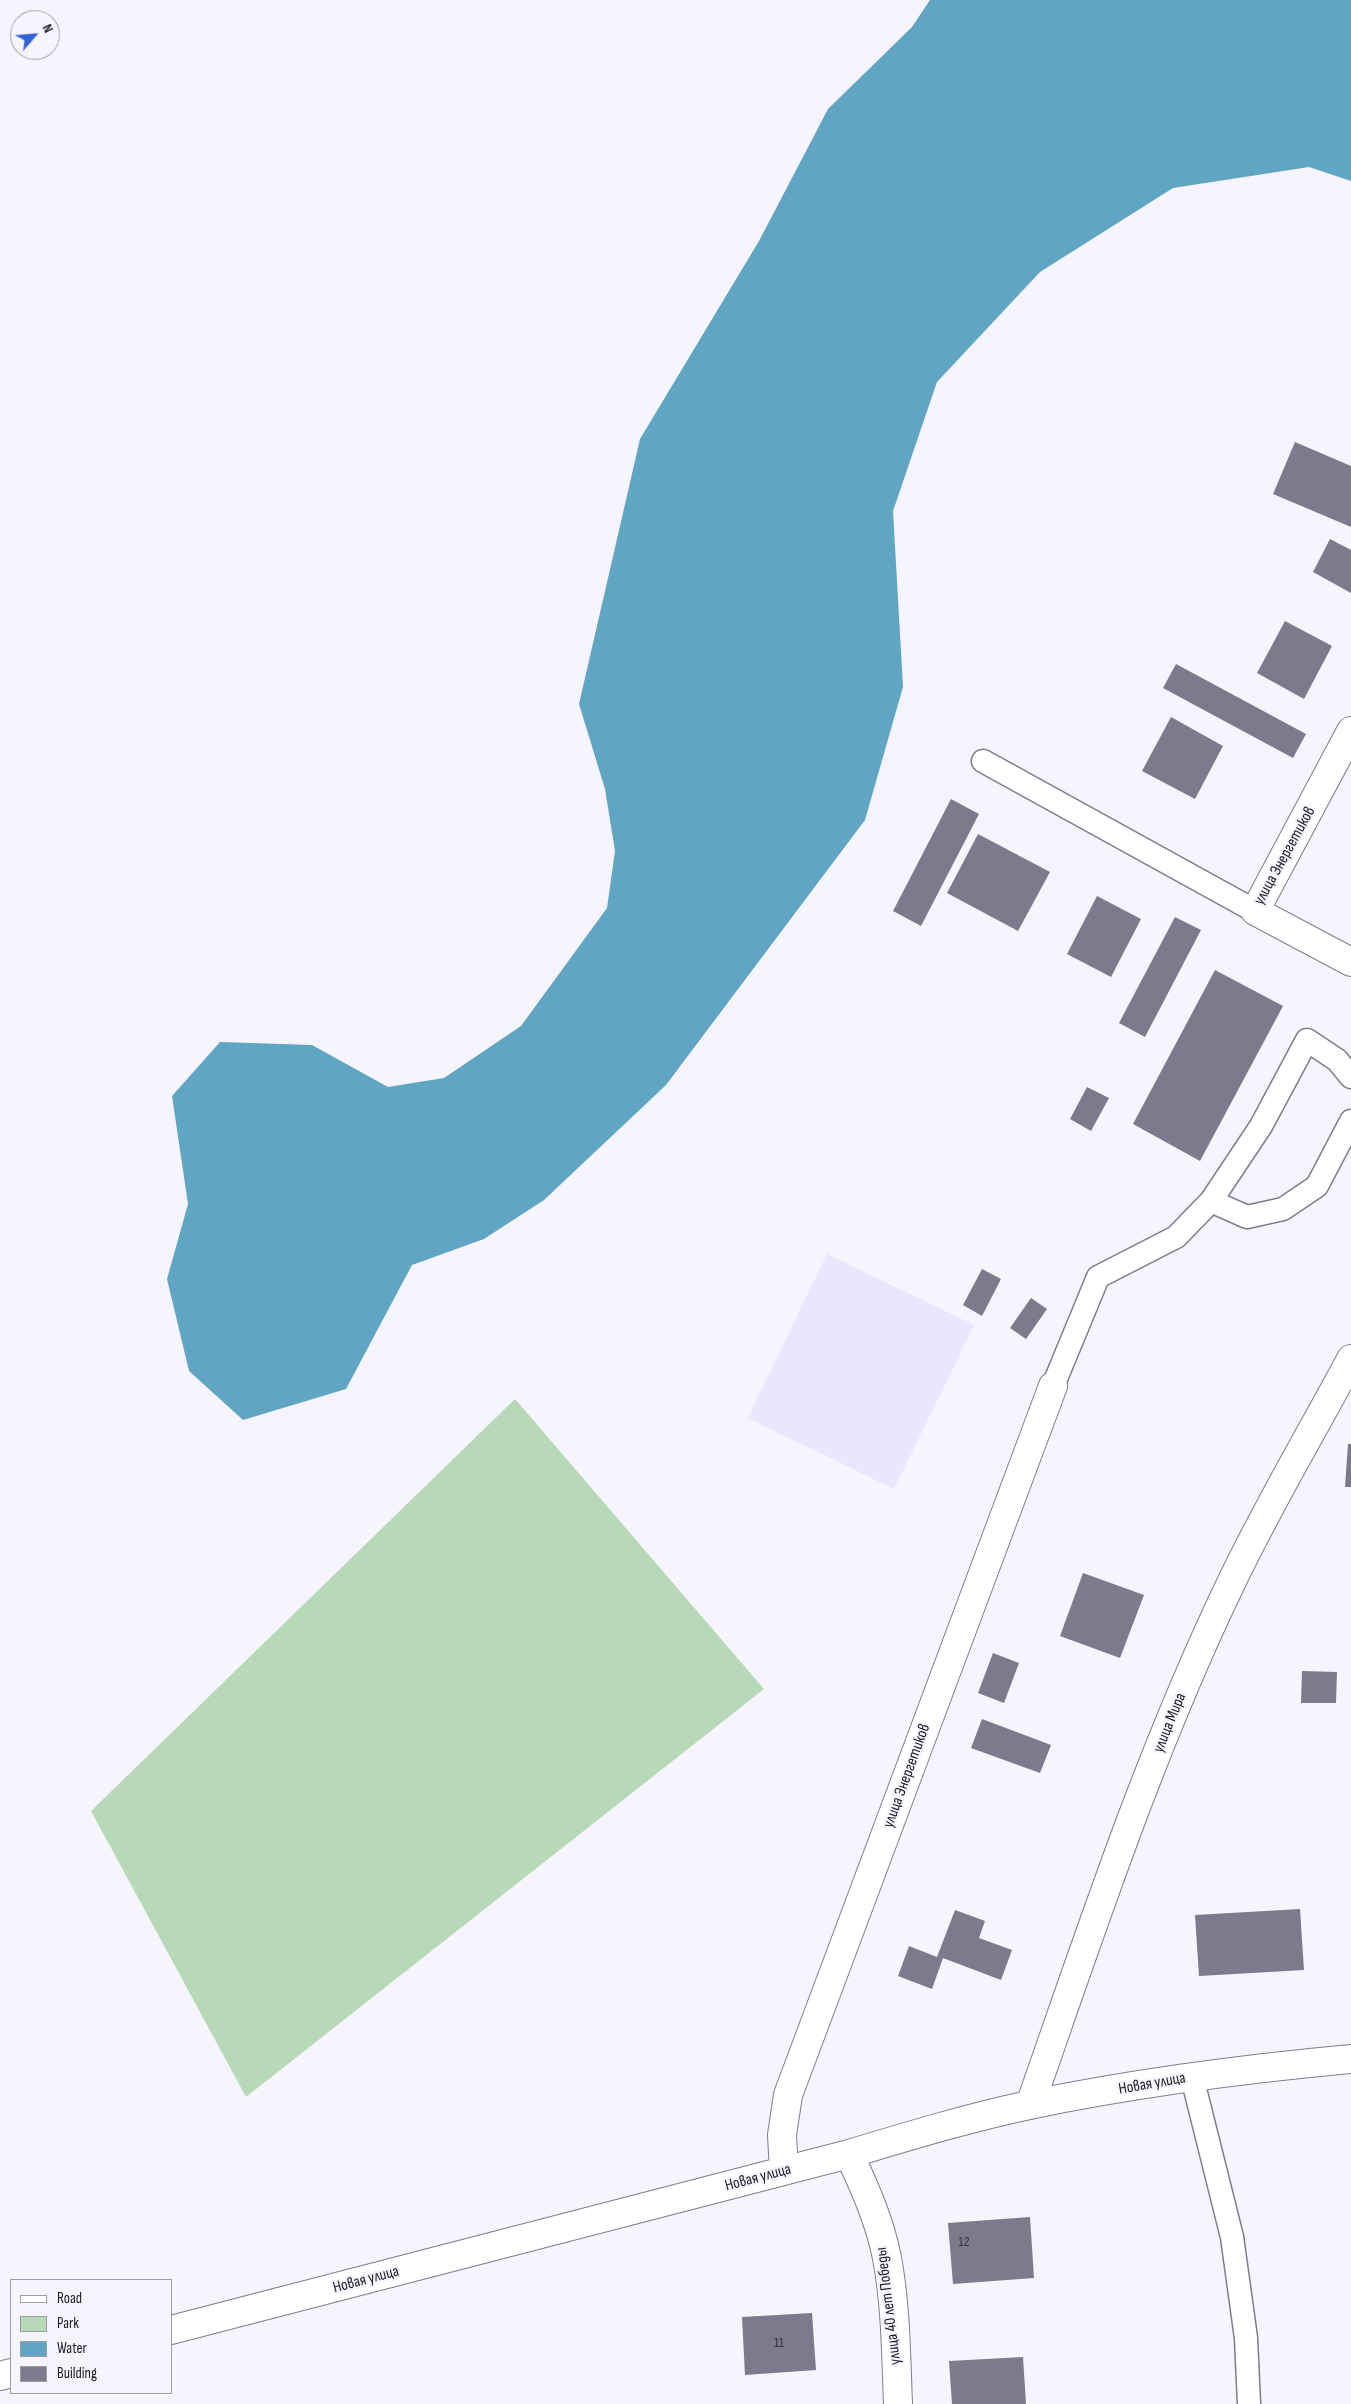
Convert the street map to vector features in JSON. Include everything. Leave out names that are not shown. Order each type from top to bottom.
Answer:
[{"type":"street","name":"улица Энергетиков","points":[[1351,731],[1255,911],[1351,962]]},
{"type":"street","name":"улица Мира","points":[[1030,2105],[1101,1903],[1175,1709],[1233,1578],[1351,1358]]},
{"type":"street","name":"улица Энергетиков","points":[[784,2171],[782,2135],[788,2095],[1053,1386]]},
{"type":"street","name":"Новая улица","points":[[172,2330],[850,2154],[946,2125],[1030,2105],[1238,2069],[1351,2059]]},
{"type":"street","name":"улица 40 лет Победы","points":[[850,2154],[871,2201],[887,2258],[896,2344],[898,2404]]},
{"type":"lane","points":[[983,761],[1255,911]]},
{"type":"lane","points":[[1053,1386],[1098,1278],[1176,1237],[1211,1201],[1261,1126],[1307,1040],[1337,1060],[1351,1078]]},
{"type":"lane","points":[[1211,1201],[1248,1217],[1283,1209],[1316,1186],[1351,1121]]},
{"type":"lane","points":[[1192,2077],[1232,2237],[1246,2338],[1249,2404]]},
{"type":"shaded area","points":[[827,1254],[974,1325],[894,1489],[748,1418]]},
{"type":"green space","points":[[515,1399],[764,1689],[246,2097],[91,1811]]},
{"type":"water","points":[[930,0],[1351,0],[1351,181],[1309,167],[1173,188],[1040,272],[937,382],[893,511],[903,687],[865,820],[666,1085],[544,1200],[484,1239],[412,1265],[346,1389],[243,1420],[189,1371],[167,1279],[188,1204],[172,1096],[220,1042],[312,1045],[388,1087],[444,1078],[521,1026],[607,908],[615,851],[605,789],[579,704],[640,439],[759,241],[828,109],[912,27]]},
{"type":"building","points":[[1295,442],[1351,466],[1351,527],[1273,494]]},
{"type":"building","points":[[1330,539],[1351,550],[1351,593],[1313,572]]},
{"type":"building","points":[[1285,621],[1332,646],[1304,699],[1257,673]]},
{"type":"building","points":[[1176,664],[1306,734],[1293,758],[1163,688]]},
{"type":"building","points":[[1171,717],[1223,746],[1195,799],[1142,771]]},
{"type":"building","points":[[951,799],[979,814],[921,926],[893,911]]},
{"type":"building","points":[[978,834],[1050,872],[1018,931],[947,893]]},
{"type":"building","points":[[1097,896],[1141,919],[1111,977],[1067,954]]},
{"type":"building","points":[[1175,917],[1201,930],[1145,1037],[1119,1023]]},
{"type":"building","points":[[1215,970],[1283,1006],[1200,1161],[1133,1124]]},
{"type":"building","points":[[1087,1087],[1109,1098],[1091,1131],[1070,1119]]},
{"type":"building","points":[[982,1269],[1001,1279],[982,1316],[963,1305]]},
{"type":"building","points":[[1031,1298],[1047,1309],[1026,1339],[1010,1328]]},
{"type":"building","points":[[1348,1444],[1351,1444],[1351,1487],[1345,1487]]},
{"type":"building","points":[[1083,1573],[1144,1595],[1120,1658],[1060,1636]]},
{"type":"building","points":[[993,1653],[1019,1663],[1004,1703],[978,1693]]},
{"type":"building","points":[[1302,1671],[1337,1672],[1336,1703],[1301,1703]]},
{"type":"building","points":[[982,1719],[1051,1745],[1040,1773],[971,1748]]},
{"type":"building","points":[[1300,1909],[1304,1970],[1199,1976],[1195,1915]]},
{"type":"building","points":[[955,1910],[985,1921],[979,1938],[1012,1950],[1001,1980],[943,1958],[932,1989],[898,1976],[909,1946],[937,1957]]},
{"type":"building","points":[[1030,2217],[1034,2278],[953,2284],[948,2223]]},
{"type":"building","points":[[812,2313],[816,2370],[745,2375],[742,2317]]},
{"type":"building","points":[[1023,2357],[1026,2404],[952,2404],[949,2361]]}]
